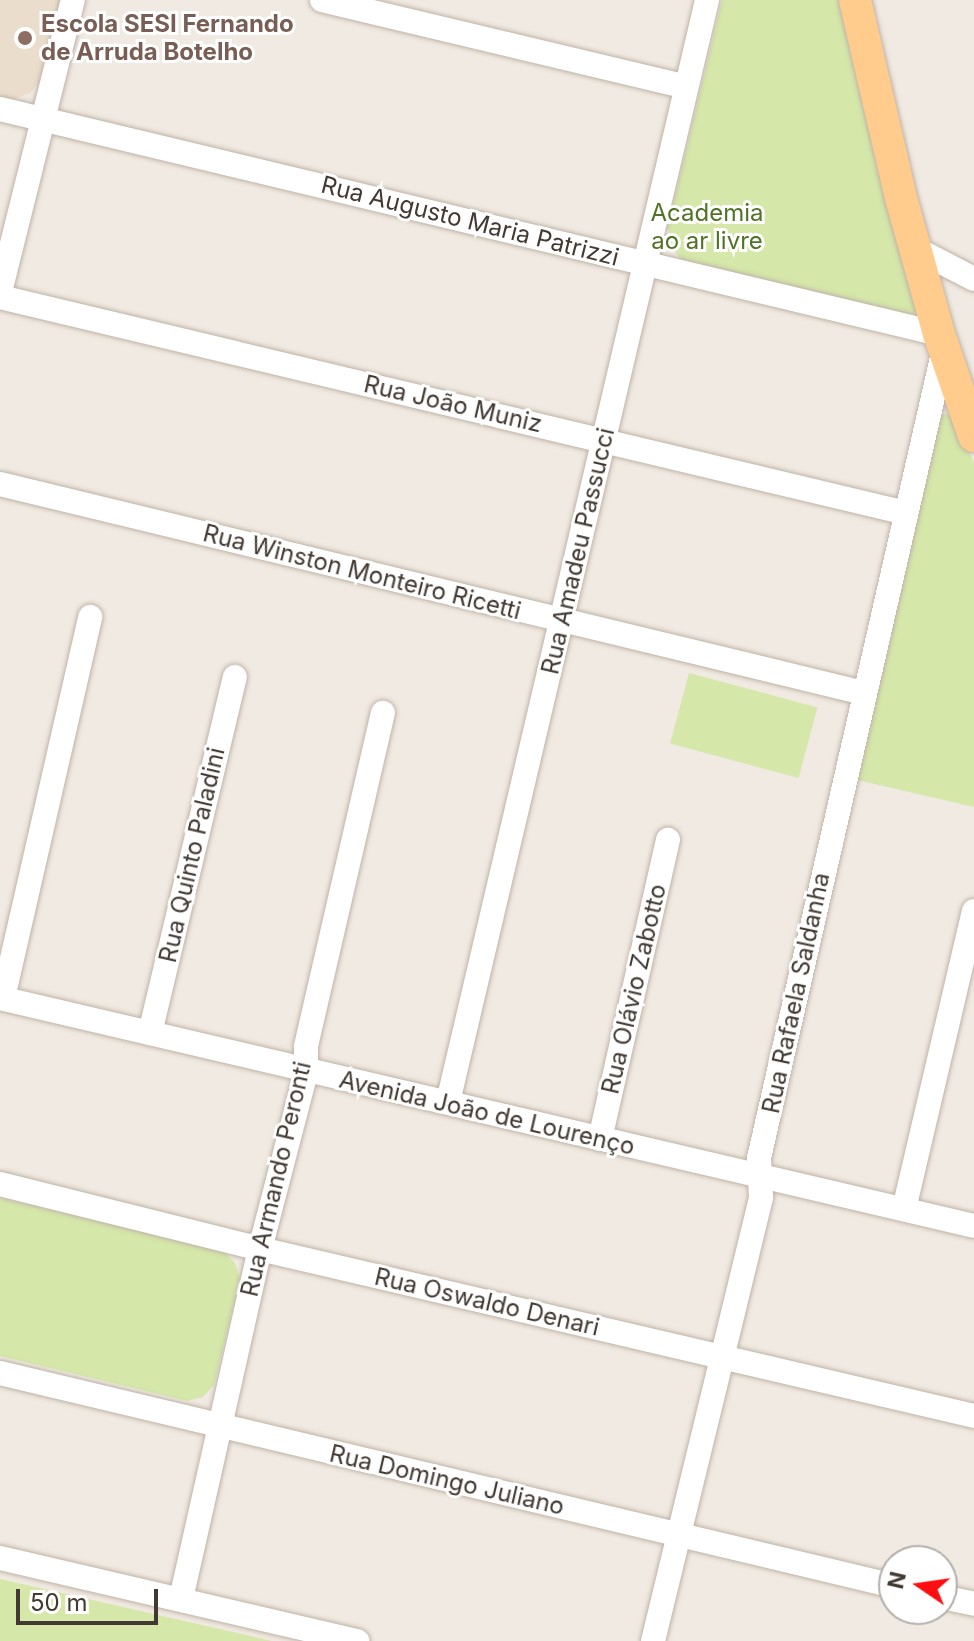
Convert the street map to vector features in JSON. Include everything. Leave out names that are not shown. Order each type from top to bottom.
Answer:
[{"type":"main road","points":[[855,0],[916,249],[974,436]]},
{"type":"street","points":[[0,294],[73,0]]},
{"type":"street","points":[[322,0],[686,87]]},
{"type":"street","name":"Rua Amadeu Passucci","points":[[448,1102],[707,0]]},
{"type":"street","name":"Rua Augusto Maria Patrizzi","points":[[0,109],[645,264],[942,340]]},
{"type":"street","points":[[916,249],[974,279]]},
{"type":"street","name":"Rua João Muniz","points":[[0,294],[906,513]]},
{"type":"street","name":"Rua Rafaela Saldanha","points":[[653,1641],[761,1197],[759,1158],[906,513],[942,340]]},
{"type":"street","name":"Rua Winston Monteiro Ricetti","points":[[0,484],[864,693]]},
{"type":"street","points":[[1,998],[90,617]]},
{"type":"street","name":"Rua Quinto Paladini","points":[[150,1033],[235,677]]},
{"type":"street","name":"Rua Armando Peronti","points":[[181,1599],[260,1249],[306,1072],[306,1046],[383,713]]},
{"type":"street","name":"Rua Olávio Zabotto","points":[[600,1139],[668,840]]},
{"type":"street","points":[[904,1209],[974,911]]},
{"type":"street","name":"Avenida João de Lourenço","points":[[1,998],[306,1072],[448,1102],[974,1226]]},
{"type":"street","name":"Rua Oswaldo Denari","points":[[0,1184],[260,1249],[974,1416]]},
{"type":"street","name":"Rua Domingo Juliano","points":[[0,1373],[878,1582]]},
{"type":"street","points":[[0,1558],[357,1641]]},
{"type":"shaded area","name":"Escola SESI Fernando de Arruda Botelho","points":[[0,0],[60,0],[40,81],[30,93],[11,100],[0,98]]},
{"type":"green space","name":"Academia ao ar livre","points":[[722,0],[845,0],[919,304],[916,312],[909,315],[681,260],[671,246],[668,226]]},
{"type":"green space","points":[[953,414],[974,463],[974,807],[853,779],[939,417]]},
{"type":"green space","points":[[689,673],[817,707],[799,778],[670,744]]},
{"type":"green space","points":[[0,1198],[223,1251],[235,1263],[240,1279],[214,1385],[203,1397],[187,1401],[0,1356]]},
{"type":"green space","points":[[0,1579],[272,1641],[0,1641]]},
{"type":"place","name":"Escola SESI Fernando de Arruda Botelho","points":[[25,38]]}]
